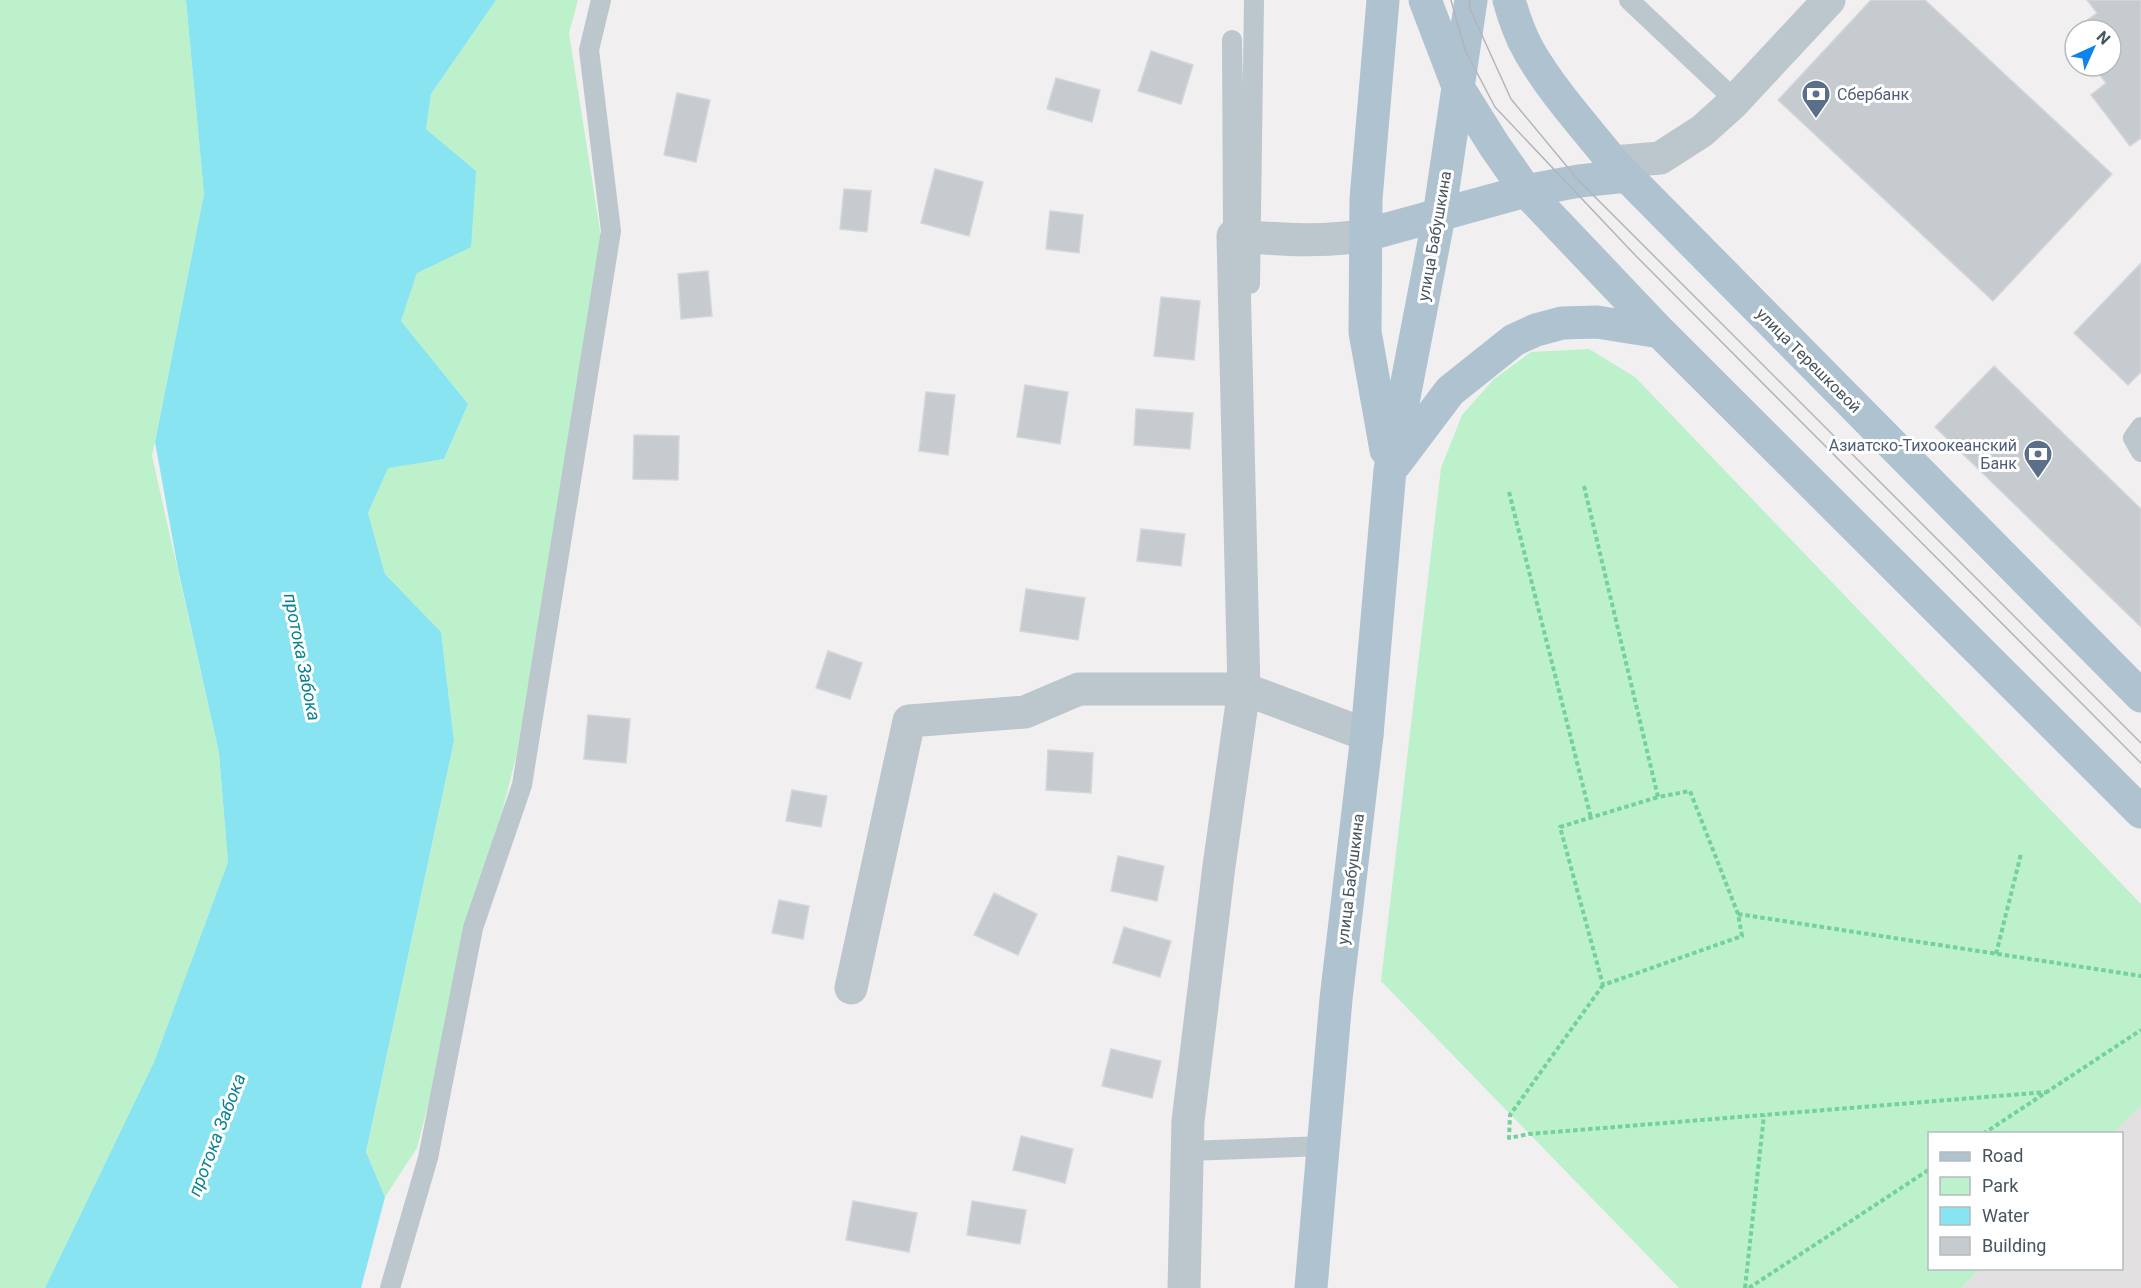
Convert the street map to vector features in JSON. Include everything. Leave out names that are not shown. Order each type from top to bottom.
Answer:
[{"type":"main road","name":"улица Бабушкина","points":[[1383,0],[1366,199],[1365,332],[1390,470]]},
{"type":"main road","points":[[1425,0],[1459,89],[1526,190],[1660,332],[2141,812]]},
{"type":"main road","name":"улица Бабушкина","points":[[1311,1288],[1336,999],[1367,735],[1390,470],[1439,216],[1472,0]]},
{"type":"main road","name":"улица Терешковой","points":[[1509,0],[1517,27],[1529,51],[1552,86],[1620,169],[2141,696]]},
{"type":"main road","points":[[1366,235],[1526,190],[1620,169]]},
{"type":"main road","points":[[1390,470],[1450,391],[1514,340],[1536,330],[1562,323],[1597,322],[1660,332]]},
{"type":"street","points":[[1620,169],[1660,158],[1702,130],[1735,100],[1829,0]]},
{"type":"street","points":[[1184,1288],[1188,1121],[1216,889],[1244,689],[1233,236],[1313,241],[1366,235]]},
{"type":"street","points":[[850,988],[909,721],[1025,712],[1079,689],[1244,689],[1367,735]]},
{"type":"lane","points":[[390,1288],[428,1158],[473,928],[522,785],[611,231],[590,50],[602,0]]},
{"type":"lane","points":[[1244,689],[1254,0]]},
{"type":"lane","points":[[1629,0],[1735,100]]},
{"type":"lane","points":[[1233,236],[1232,40],[1244,689]]},
{"type":"lane","points":[[2141,427],[2133,438],[2141,452]]},
{"type":"lane","points":[[1187,1151],[1324,1146]]},
{"type":"path","points":[[1584,486],[1658,797]]},
{"type":"path","points":[[1509,492],[1591,818]]},
{"type":"path","points":[[1603,985],[1560,827],[1658,797],[1690,791],[1738,914],[1742,936],[1603,985],[1510,1114],[1509,1138],[1529,1134],[2047,1092]]},
{"type":"path","points":[[1996,954],[2021,854]]},
{"type":"path","points":[[1738,914],[2141,976]]},
{"type":"path","points":[[1986,1132],[2141,1030]]},
{"type":"path","points":[[1747,1288],[1764,1115]]},
{"type":"path","points":[[1747,1288],[1928,1170]]},
{"type":"shaded area","points":[[2141,1105],[2141,1288],[1961,1288],[1979,1270],[2123,1270],[2123,1132],[2114,1132]]},
{"type":"green space","points":[[0,0],[186,0],[204,194],[152,456],[219,753],[228,862],[154,1062],[45,1288],[0,1288]]},
{"type":"green space","points":[[496,0],[578,0],[569,33],[602,243],[516,757],[417,1148],[385,1197],[366,1152],[454,741],[441,632],[385,574],[368,513],[388,467],[444,459],[468,404],[401,321],[417,273],[476,171],[426,129],[431,94]]},
{"type":"green space","points":[[1589,349],[1635,377],[2141,904],[2141,1105],[2114,1132],[1928,1132],[1928,1270],[1979,1270],[1961,1288],[1679,1288],[1381,981],[1441,468],[1462,415],[1494,379],[1531,352]]},
{"type":"water","name":"протока Забока","points":[[186,0],[496,0],[431,94],[426,129],[476,171],[471,247],[417,273],[401,321],[468,404],[444,459],[388,468],[368,513],[385,574],[441,632],[454,741],[366,1152],[385,1197],[361,1288],[45,1288],[154,1062],[228,862],[219,753],[178,569],[155,442],[204,194]]},
{"type":"building","points":[[1871,0],[1925,0],[2112,174],[1993,301],[1778,100]]},
{"type":"building","points":[[2087,0],[2141,0],[2141,138],[2130,146],[2091,95],[2106,83],[2102,78],[2123,78],[2123,18],[2090,18],[2097,13]]},
{"type":"building","points":[[1151,51],[1193,65],[1181,104],[1138,91]]},
{"type":"building","points":[[1056,78],[1100,90],[1092,122],[1047,109]]},
{"type":"building","points":[[677,93],[710,100],[696,162],[664,155]]},
{"type":"building","points":[[935,169],[983,182],[969,236],[921,223]]},
{"type":"building","points":[[844,189],[871,191],[867,232],[840,229]]},
{"type":"building","points":[[1050,211],[1083,215],[1079,253],[1046,249]]},
{"type":"building","points":[[2141,263],[2141,372],[2128,385],[2074,333]]},
{"type":"building","points":[[708,271],[712,316],[681,319],[678,274]]},
{"type":"building","points":[[1161,297],[1200,301],[1194,360],[1154,356]]},
{"type":"building","points":[[1994,366],[2141,509],[2141,627],[1935,427]]},
{"type":"building","points":[[1025,385],[1068,392],[1060,444],[1017,437]]},
{"type":"building","points":[[926,392],[955,395],[948,455],[919,451]]},
{"type":"building","points":[[1136,409],[1193,413],[1190,449],[1134,445]]},
{"type":"building","points":[[634,435],[679,436],[678,480],[633,479]]},
{"type":"building","points":[[1141,529],[1185,534],[1181,566],[1137,561]]},
{"type":"building","points":[[1026,589],[1085,598],[1078,640],[1020,631]]},
{"type":"building","points":[[828,651],[862,663],[850,699],[816,688]]},
{"type":"building","points":[[588,715],[630,719],[626,763],[584,759]]},
{"type":"building","points":[[1048,750],[1093,753],[1091,793],[1046,790]]},
{"type":"building","points":[[792,790],[827,796],[821,827],[786,821]]},
{"type":"building","points":[[1118,856],[1164,866],[1157,901],[1111,891]]},
{"type":"building","points":[[994,893],[1037,914],[1018,955],[974,935]]},
{"type":"building","points":[[779,900],[809,906],[803,939],[772,933]]},
{"type":"building","points":[[1124,927],[1171,941],[1160,977],[1113,963]]},
{"type":"building","points":[[1111,1049],[1161,1061],[1152,1098],[1102,1086]]},
{"type":"building","points":[[1021,1136],[1073,1149],[1065,1183],[1013,1170]]},
{"type":"building","points":[[853,1201],[917,1213],[909,1252],[846,1240]]},
{"type":"building","points":[[972,1201],[1026,1210],[1020,1244],[967,1235]]},
{"type":"tram line","points":[[1451,0],[1465,50],[1495,107],[1636,256],[2141,763]]},
{"type":"tram line","points":[[1469,0],[1470,9],[1511,99],[1579,181],[2141,743]]},
{"type":"place","name":"Сбербанк","points":[[1816,120]]},
{"type":"place","name":"Азиатско-Тихоокеанский Банк","points":[[2038,480]]}]
